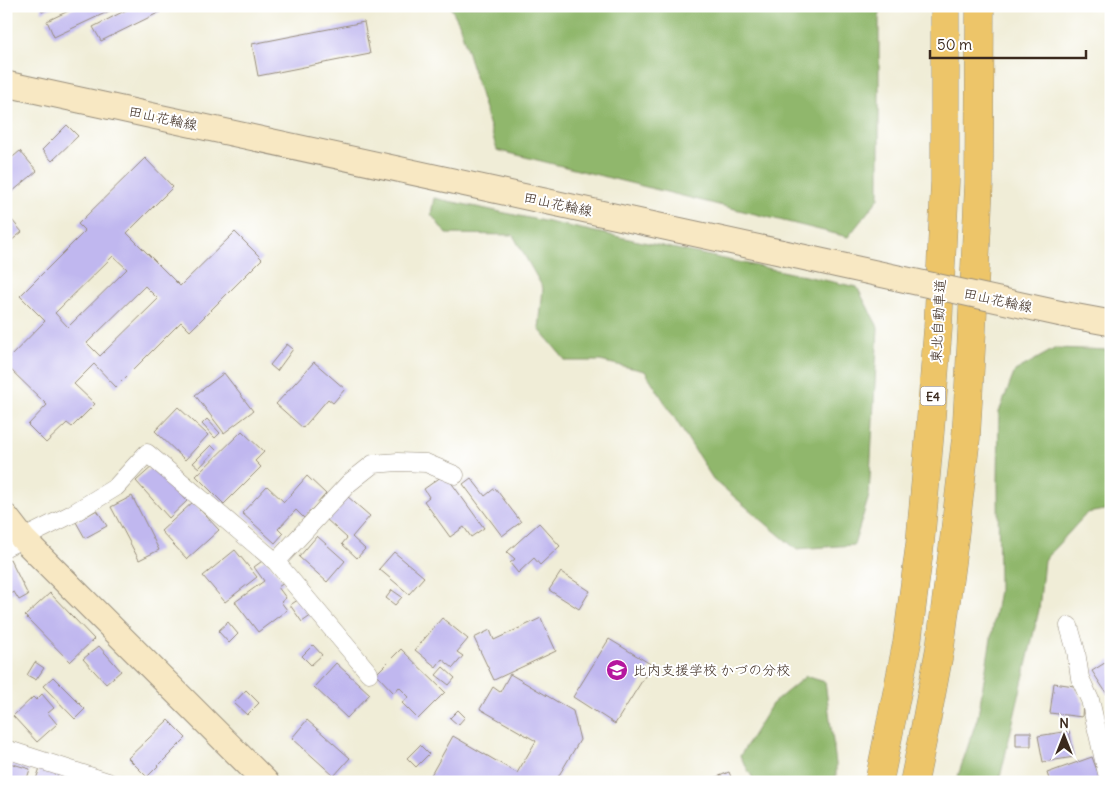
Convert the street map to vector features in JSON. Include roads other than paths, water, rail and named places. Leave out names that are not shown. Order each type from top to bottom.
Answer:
[{"type":"highway","name":"東北自動車道","points":[[879,782],[907,643],[920,544],[930,431],[938,328],[945,182],[945,6]]},
{"type":"highway","points":[[914,782],[940,648],[954,548],[966,438],[973,322],[978,184],[980,6]]},
{"type":"main road","name":"田山花輪線","points":[[6,84],[1062,314],[1111,323]]},
{"type":"main road","points":[[6,517],[15,543],[266,782]]},
{"type":"street","points":[[15,543],[72,514],[116,487],[147,453],[276,562],[369,673]]},
{"type":"street","points":[[276,562],[349,483],[373,464],[398,462],[426,463],[454,475]]},
{"type":"street","points":[[1069,626],[1076,651],[1080,678],[1090,700],[1107,773],[1111,780]]},
{"type":"street","points":[[6,749],[108,782]]},
{"type":"place","name":"比内支援学校 かづの分校","points":[[617,670]]}]
